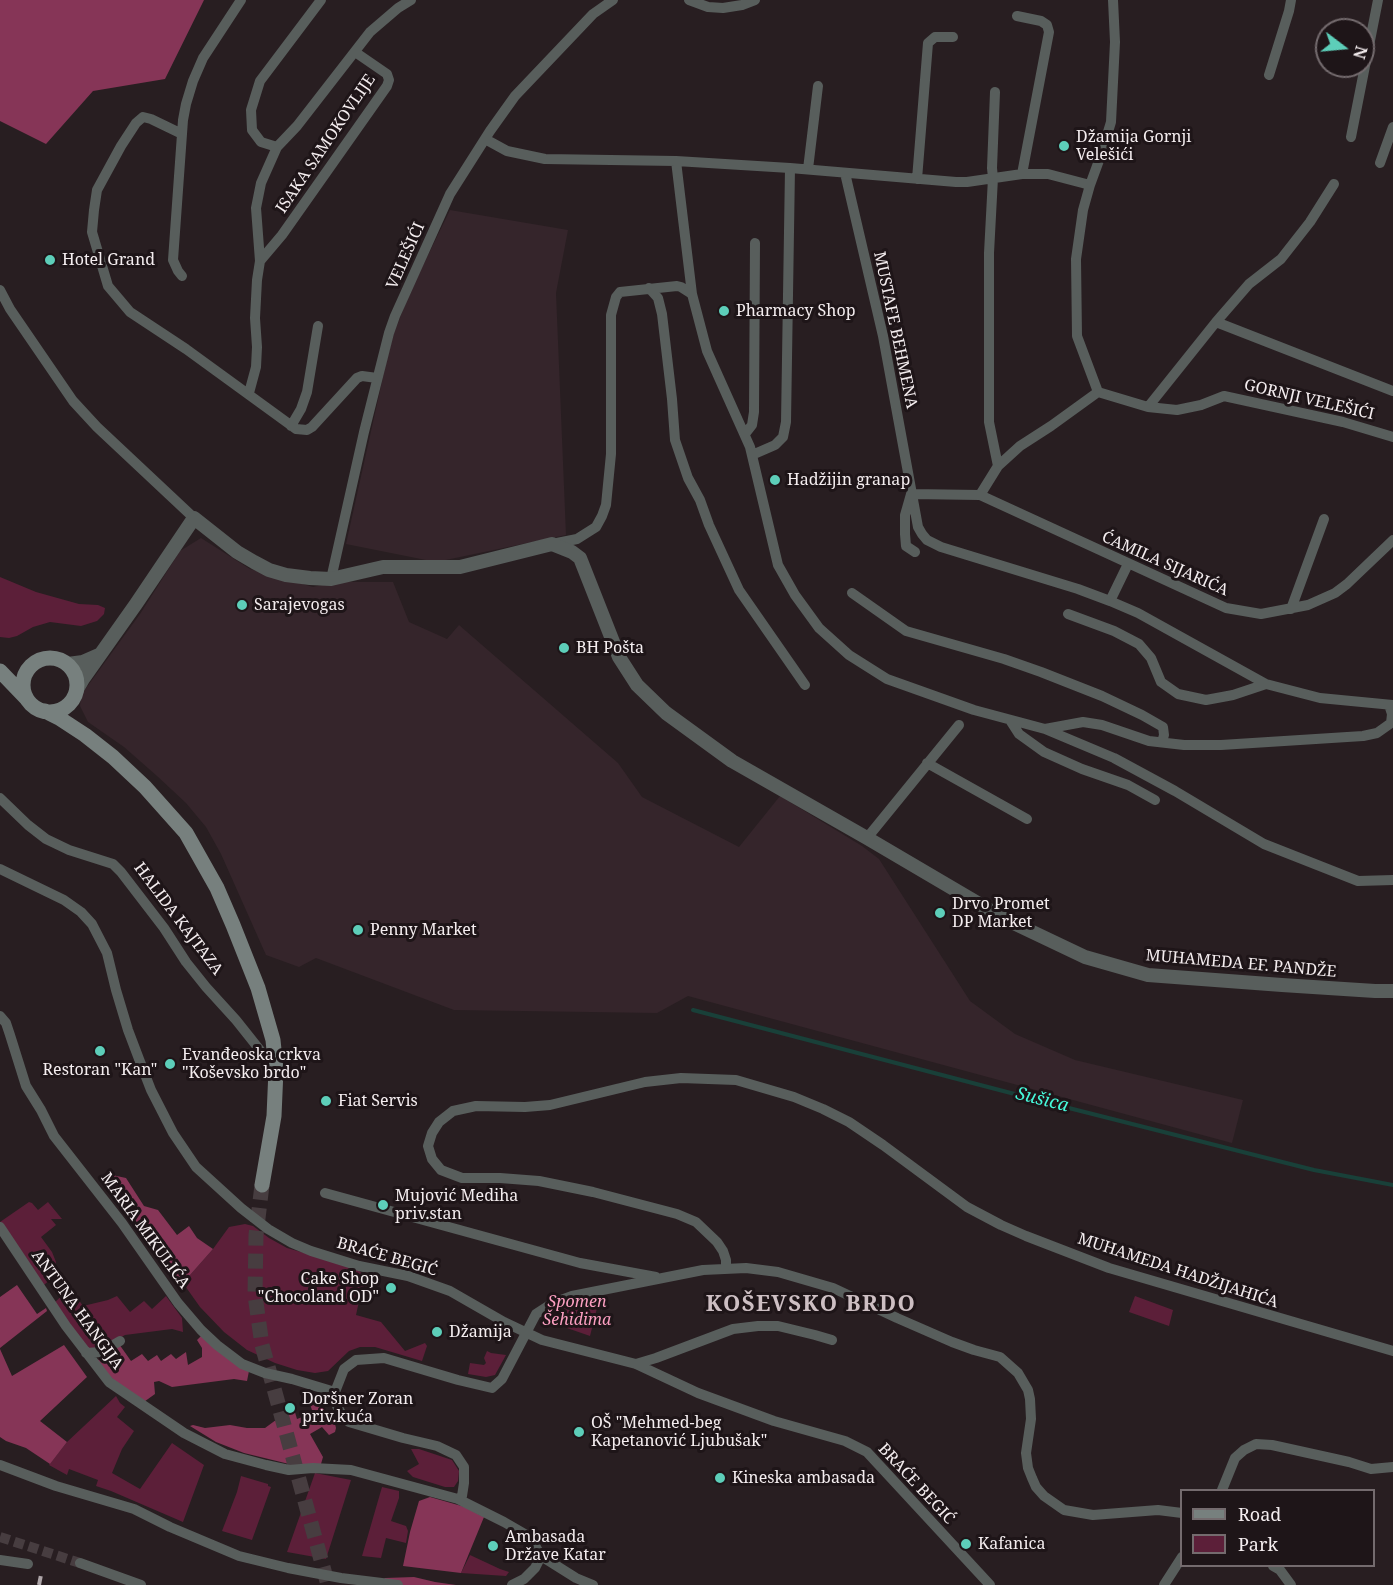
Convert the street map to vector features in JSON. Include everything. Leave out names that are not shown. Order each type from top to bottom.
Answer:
[{"type":"main road","points":[[0,671],[29,702],[45,711],[60,710],[74,696],[77,679],[72,668],[61,660],[53,658],[45,658],[37,662],[27,671],[24,681],[24,692],[29,702]]},
{"type":"main road","points":[[0,663],[20,668],[31,667]]},
{"type":"main road","name":"HALIDA KAJTAZA","points":[[74,696],[77,722],[85,735]]},
{"type":"main road","name":"HALIDA KAJTAZA","points":[[45,711],[85,735],[145,787],[186,833],[217,888],[258,988],[273,1040],[276,1070],[274,1116],[262,1185]]},
{"type":"street","points":[[182,276],[173,260],[186,104],[203,58],[241,0]]},
{"type":"street","points":[[277,147],[261,142],[252,130],[251,110],[260,81],[321,0]]},
{"type":"street","name":"ISAKA SAMOKOVLIJE","points":[[249,393],[256,367],[255,318],[260,261],[256,208],[261,183],[277,147],[297,126],[370,32],[411,0]]},
{"type":"street","name":"VELEŠIĆI","points":[[331,579],[377,378],[392,325],[450,194],[514,96],[593,14],[613,0]]},
{"type":"street","points":[[689,0],[708,7],[723,8],[755,0]]},
{"type":"street","points":[[980,495],[998,466],[1020,446],[1098,392],[1077,336],[1076,259],[1083,210],[1111,122],[1115,42],[1113,0]]},
{"type":"street","points":[[1269,75],[1291,0]]},
{"type":"street","points":[[1351,137],[1378,0]]},
{"type":"street","points":[[1017,16],[1041,21],[1047,25],[1049,32],[1022,174]]},
{"type":"street","points":[[917,179],[928,43],[935,37],[952,37]]},
{"type":"street","name":"ISAKA SAMOKOVLIJE","points":[[260,261],[282,235],[387,86],[389,80],[387,74],[355,52]]},
{"type":"street","points":[[808,170],[818,86]]},
{"type":"street","points":[[995,92],[988,254],[989,422],[998,466]]},
{"type":"street","points":[[182,134],[142,117],[136,123],[98,190],[93,210],[92,232],[108,286],[130,312],[249,393],[291,426],[302,430],[312,427],[357,378],[362,376],[377,378]]},
{"type":"street","points":[[1380,163],[1393,127]]},
{"type":"street","points":[[485,140],[507,151],[545,159],[675,161],[967,182],[1022,174],[1048,174],[1090,185]]},
{"type":"street","points":[[675,161],[692,294],[707,351],[750,447],[778,565],[795,595],[819,628],[849,655],[887,679],[974,710],[1045,729],[1114,758],[1264,844],[1359,881],[1393,879]]},
{"type":"street","points":[[752,455],[775,445],[783,437],[786,422],[790,168]]},
{"type":"street","name":"MUSTAFE BEHMENA","points":[[845,173],[883,336],[911,494]]},
{"type":"street","points":[[1148,407],[1249,284],[1281,259],[1310,222],[1334,184]]},
{"type":"street","points":[[745,434],[752,424],[754,412],[755,243]]},
{"type":"street","points":[[0,290],[10,309],[73,401],[97,427],[194,518],[237,552],[269,570],[286,575],[331,579],[383,567],[460,567],[578,539],[596,527],[606,505],[611,454],[611,315],[616,297],[620,292],[649,288],[681,287],[692,294]]},
{"type":"street","points":[[649,288],[658,298],[662,314],[675,440],[688,478],[700,500],[739,590],[806,685]]},
{"type":"street","name":"GORNJI VELEŠIĆI","points":[[1216,322],[1393,390]]},
{"type":"street","points":[[291,426],[301,409],[307,392],[318,326]]},
{"type":"street","name":"GORNJI VELEŠIĆI","points":[[1098,392],[1148,407],[1177,410],[1201,405],[1224,396],[1343,422],[1393,436]]},
{"type":"street","points":[[911,494],[905,515],[905,534],[906,546],[915,552]]},
{"type":"street","points":[[911,494],[922,534],[927,540],[941,547],[1110,601],[1138,613],[1266,684],[1320,698],[1391,705],[1392,714],[1391,723],[1377,733],[1363,736],[1221,746],[1149,741],[1102,725],[1083,722],[1045,729]]},
{"type":"street","name":"ĆAMILA SIJARIĆA","points":[[911,494],[980,495],[1226,608],[1261,614],[1321,601],[1347,584],[1393,540]]},
{"type":"street","points":[[74,696],[83,679],[194,518]]},
{"type":"street","points":[[1291,609],[1324,519]]},
{"type":"street","name":"MUHAMEDA EF. PANDŽE","points":[[552,544],[580,558],[619,657],[637,685],[666,713],[732,761],[1003,918],[1085,957],[1148,975],[1393,991]]},
{"type":"street","points":[[1110,601],[1128,564]]},
{"type":"street","points":[[852,592],[906,630],[1041,672],[1142,714],[1163,727],[1162,742]]},
{"type":"street","points":[[1068,614],[1139,644],[1150,658],[1161,682],[1178,694],[1206,700],[1233,695],[1266,684]]},
{"type":"street","points":[[68,664],[83,662],[101,654]]},
{"type":"street","points":[[1010,720],[1019,734],[1044,752],[1082,769],[1128,785],[1155,800]]},
{"type":"street","points":[[867,838],[959,725]]},
{"type":"street","points":[[927,763],[1027,819]]},
{"type":"street","name":"HALIDA KAJTAZA","points":[[0,798],[46,839],[69,850],[113,864],[164,928],[186,962],[276,1070]]},
{"type":"street","name":"BRAĆE BEGIĆ","points":[[0,869],[64,900],[81,912],[92,924],[107,953],[128,1030],[151,1090],[173,1133],[196,1167],[268,1229],[292,1243],[333,1258],[408,1276],[450,1291],[483,1311],[542,1340],[636,1364],[699,1393],[774,1421],[845,1441],[867,1452],[990,1585]]},
{"type":"street","name":"MARIA MIKULIĆA","points":[[0,1016],[6,1023],[26,1086],[54,1136],[201,1330],[242,1364],[265,1373],[335,1392]]},
{"type":"street","name":"MUHAMEDA HADŽIJAHIĆA","points":[[726,1268],[723,1251],[717,1242],[696,1222],[677,1214],[593,1192],[539,1181],[462,1178],[441,1170],[432,1159],[428,1146],[432,1133],[439,1122],[453,1111],[476,1106],[550,1105],[645,1082],[681,1078],[736,1080],[794,1097],[849,1122],[968,1208],[1026,1236],[1109,1268],[1393,1352]]},
{"type":"street","points":[[325,1193],[580,1263],[662,1278]]},
{"type":"street","name":"ANTUNA HANGIJA","points":[[0,1227],[39,1288],[109,1383],[184,1433],[225,1454],[289,1470],[313,1468],[351,1470],[458,1499],[530,1537],[541,1556],[576,1578],[593,1585]]},
{"type":"street","points":[[458,1499],[462,1496],[464,1467],[456,1455],[437,1446],[349,1422],[342,1415],[336,1406],[335,1392],[344,1369],[356,1360],[384,1358],[492,1388],[502,1379],[536,1314],[553,1303],[572,1296],[703,1270],[746,1268],[778,1272],[822,1284],[952,1342],[1000,1357],[1018,1373],[1028,1390],[1031,1419],[1026,1453],[1032,1478],[1044,1496],[1064,1510],[1093,1515],[1158,1510],[1180,1514]]},
{"type":"street","points":[[636,1364],[733,1329],[778,1326],[832,1340]]},
{"type":"street","points":[[86,1353],[101,1352],[120,1341]]},
{"type":"street","points":[[1223,1489],[1235,1458],[1244,1449],[1257,1444],[1272,1445],[1371,1469],[1393,1467]]},
{"type":"street","points":[[0,1466],[56,1486],[134,1509],[239,1556],[296,1570],[398,1585]]},
{"type":"street","points":[[512,1585],[524,1579],[535,1568],[541,1556]]},
{"type":"street","points":[[0,1560],[28,1564]]},
{"type":"street","points":[[1164,1585],[1180,1560]]},
{"type":"street","points":[[80,1563],[141,1585]]},
{"type":"street","points":[[1275,1567],[1292,1585]]},
{"type":"shaded area","points":[[0,0],[204,0],[165,79],[93,91],[46,144],[0,121]]},
{"type":"shaded area","points":[[450,210],[568,230],[556,293],[566,535],[436,562],[346,544],[394,333],[410,292]]},
{"type":"shaded area","points":[[201,538],[250,569],[313,587],[335,582],[393,582],[409,622],[447,639],[459,625],[618,763],[642,797],[739,847],[780,796],[862,846],[879,859],[970,1001],[1015,1034],[1075,1060],[1243,1100],[1232,1143],[688,996],[657,1013],[454,1010],[316,958],[299,967],[266,955],[221,854],[206,827],[186,803],[157,776],[124,747],[88,722],[80,706],[81,695],[140,614],[180,551]]},
{"type":"shaded area","points":[[112,1175],[126,1178],[144,1206],[158,1210],[177,1235],[189,1226],[197,1238],[213,1249],[183,1283],[120,1205],[108,1181]]},
{"type":"shaded area","points":[[17,1285],[37,1314],[46,1308],[47,1311],[0,1348],[0,1297]]},
{"type":"shaded area","points":[[204,1333],[249,1371],[247,1381],[234,1379],[172,1387],[159,1381],[154,1382],[155,1394],[141,1404],[93,1362],[103,1358],[110,1349],[119,1344],[131,1361],[142,1354],[148,1361],[157,1355],[161,1361],[171,1354],[176,1359],[186,1352],[188,1365],[202,1357],[202,1348],[197,1340]]},
{"type":"shaded area","points":[[64,1345],[87,1377],[40,1421],[67,1442],[50,1464],[26,1448],[0,1437],[0,1349],[12,1376]]},
{"type":"shaded area","points":[[305,1390],[314,1393],[320,1406],[333,1416],[336,1428],[335,1432],[329,1435],[322,1427],[310,1434],[323,1457],[321,1464],[289,1464],[244,1453],[216,1442],[190,1426],[205,1428],[230,1425],[265,1428],[294,1409],[297,1419],[313,1413]]},
{"type":"shaded area","points":[[430,1497],[465,1507],[484,1517],[461,1573],[403,1566],[419,1501]]},
{"type":"shaded area","points":[[414,1577],[456,1585],[377,1585],[385,1578]]},
{"type":"green space","points":[[0,577],[36,592],[79,604],[98,605],[105,608],[104,614],[97,621],[81,626],[50,622],[33,627],[17,636],[0,637]]},
{"type":"green space","points":[[29,1202],[38,1210],[48,1202],[62,1219],[51,1219],[56,1225],[41,1237],[56,1262],[50,1280],[40,1288],[0,1222]]},
{"type":"green space","points":[[245,1224],[253,1226],[287,1248],[354,1267],[364,1275],[365,1272],[374,1273],[370,1294],[361,1292],[356,1315],[381,1322],[405,1351],[425,1343],[427,1346],[422,1361],[375,1347],[360,1347],[349,1351],[328,1371],[315,1373],[275,1363],[247,1350],[224,1332],[200,1307],[183,1283],[229,1227]]},
{"type":"green space","points":[[70,1288],[83,1306],[117,1296],[130,1312],[144,1301],[152,1309],[166,1296],[182,1318],[183,1332],[172,1329],[125,1335],[105,1346],[84,1351],[53,1304]]},
{"type":"green space","name":"Spomen Šehidima","points":[[602,1288],[590,1336],[544,1320],[539,1314]]},
{"type":"green space","points":[[1135,1296],[1173,1310],[1169,1326],[1129,1312]]},
{"type":"green space","points":[[487,1351],[506,1355],[495,1375],[486,1377],[468,1374],[470,1363],[484,1365],[486,1363],[484,1358]]},
{"type":"green space","points":[[116,1396],[125,1407],[117,1417],[134,1431],[122,1449],[112,1473],[140,1489],[172,1443],[204,1465],[183,1522],[96,1486],[98,1480],[69,1469],[67,1475],[49,1465],[67,1442]]},
{"type":"green space","points":[[411,1449],[419,1449],[452,1460],[459,1471],[458,1481],[454,1487],[445,1487],[413,1477],[407,1471],[419,1464]]},
{"type":"green space","points":[[315,1473],[351,1480],[326,1559],[287,1552]]},
{"type":"green space","points":[[241,1476],[271,1487],[252,1540],[222,1531]]},
{"type":"green space","points":[[382,1487],[399,1491],[399,1498],[391,1521],[406,1526],[408,1531],[406,1543],[386,1538],[381,1558],[362,1556]]},
{"type":"green space","points":[[470,1555],[509,1572],[506,1576],[461,1573]]},
{"type":"waterway","name":"Sušica","points":[[693,1010],[1314,1170],[1393,1185]]},
{"type":"tunnel","points":[[262,1185],[256,1235],[255,1295],[262,1345],[328,1585]]},
{"type":"tunnel","points":[[0,1537],[80,1563]]},
{"type":"railway","points":[[39,1585],[41,1575]]},
{"type":"place","name":"Džamija Gornji Velešići","points":[[1064,146]]},
{"type":"place","name":"Hotel Grand","points":[[50,260]]},
{"type":"place","name":"Pharmacy Shop","points":[[724,311]]},
{"type":"place","name":"Hadžijin granap","points":[[775,480]]},
{"type":"place","name":"Sarajevogas","points":[[242,605]]},
{"type":"place","name":"BH Pošta","points":[[564,648]]},
{"type":"place","name":"Drvo Promet DP Market","points":[[940,913]]},
{"type":"place","name":"Penny Market","points":[[358,930]]},
{"type":"place","name":"Restoran \"Kan\"","points":[[100,1051]]},
{"type":"place","name":"Evanđeoska crkva \"Koševsko brdo\"","points":[[170,1064]]},
{"type":"place","name":"Fiat Servis","points":[[326,1101]]},
{"type":"place","name":"Mujović Mediha priv.stan","points":[[383,1205]]},
{"type":"place","name":"Cake Shop \"Chocoland OD\"","points":[[391,1288]]},
{"type":"place","name":"Džamija","points":[[437,1332]]},
{"type":"place","name":"Doršner Zoran priv.kuća","points":[[290,1408]]},
{"type":"place","name":"OŠ \"Mehmed-beg Kapetanović Ljubušak\"","points":[[579,1432]]},
{"type":"place","name":"Kineska ambasada","points":[[720,1478]]},
{"type":"place","name":"Kafanica","points":[[966,1544]]},
{"type":"place","name":"Ambasada Države Katar","points":[[493,1546]]},
{"type":"district","name":"KOŠEVSKO BRDO","points":[[811,1305]]}]
